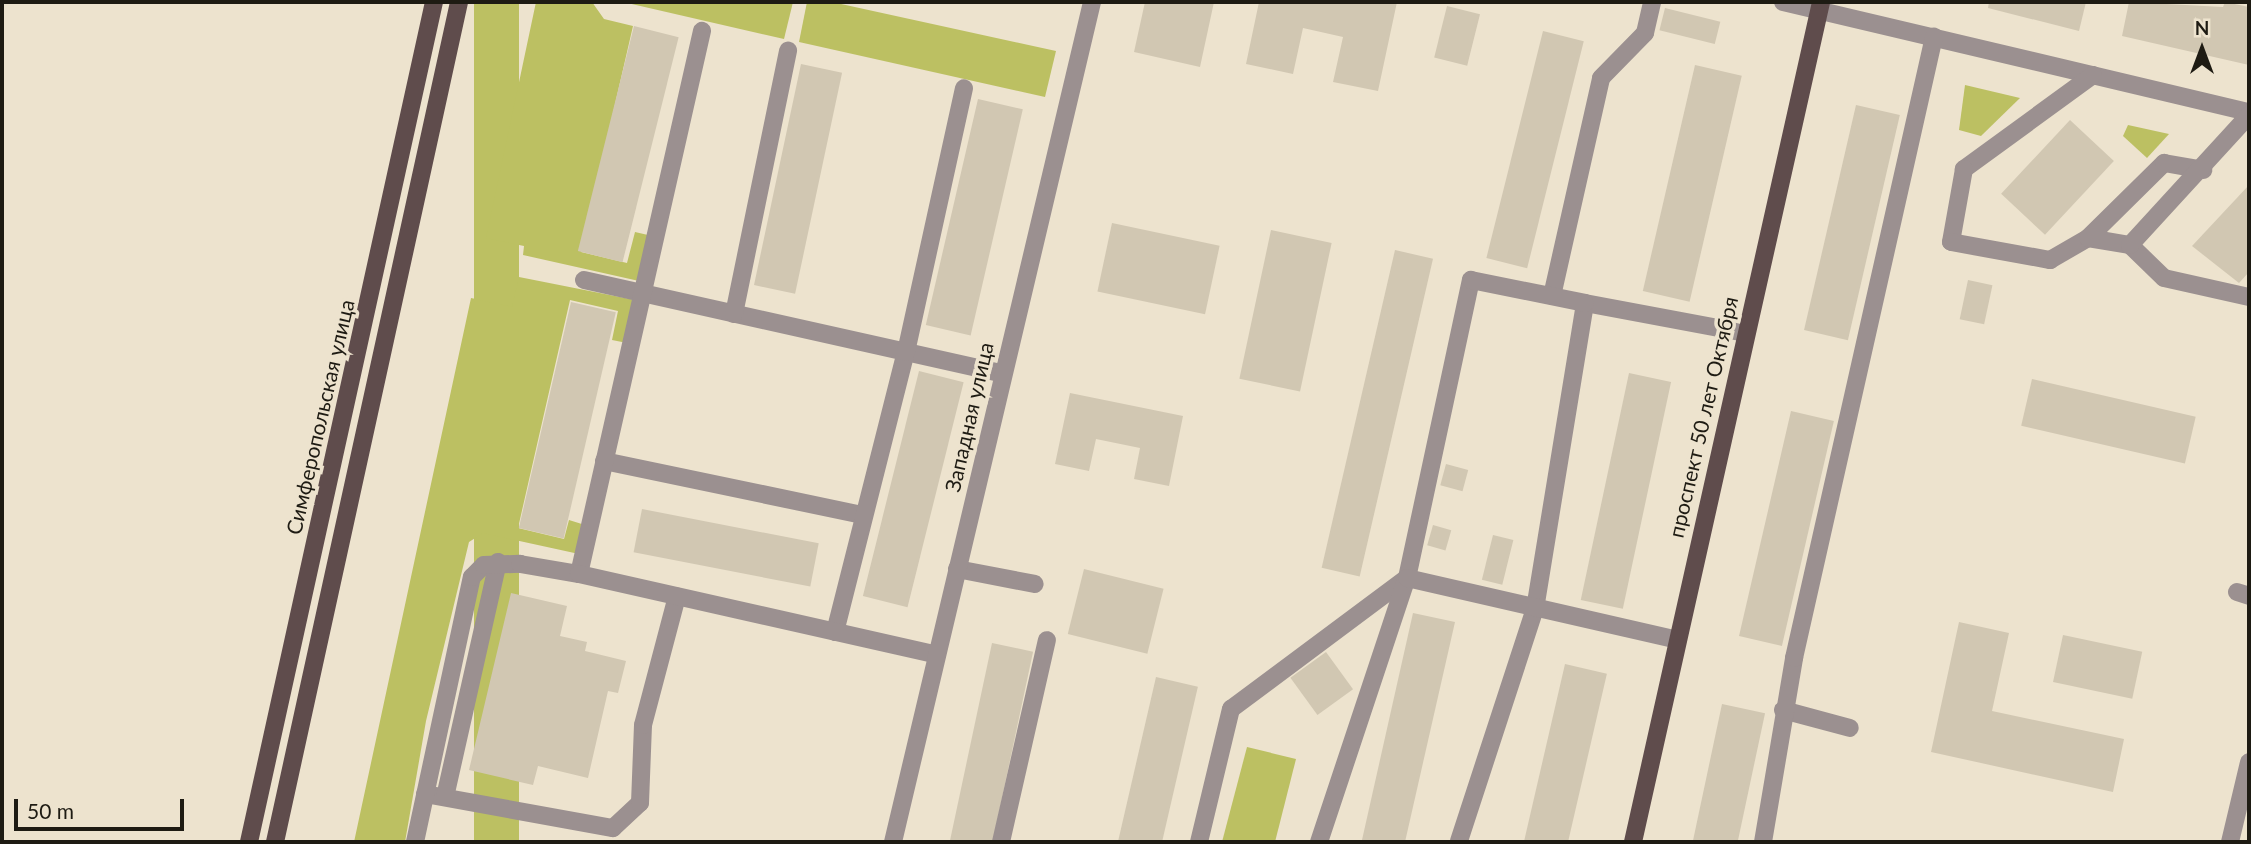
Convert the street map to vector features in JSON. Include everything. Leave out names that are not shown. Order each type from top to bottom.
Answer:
[{"type":"main road","name":"Симферопольская улица","points":[[249,842],[434,2]]},
{"type":"main road","points":[[275,842],[459,2]]},
{"type":"main road","name":"проспект 50 лет Октября","points":[[1633,842],[1820,6]]},
{"type":"street","name":"Западная улица","points":[[893,842],[1001,373],[1092,2]]},
{"type":"street","points":[[1552,296],[1601,78],[1645,33],[1652,2]]},
{"type":"street","points":[[1783,2],[1820,6],[1934,37],[2249,114],[2203,170],[2130,244]]},
{"type":"street","points":[[579,574],[702,31]]},
{"type":"street","points":[[1763,842],[1783,710],[1934,37]]},
{"type":"street","points":[[734,314],[788,50]]},
{"type":"street","points":[[2093,75],[1964,169],[1951,242],[2050,260],[2088,238],[2164,163],[2203,170]]},
{"type":"street","points":[[835,632],[906,352],[964,88]]},
{"type":"street","points":[[2088,238],[2130,244],[2164,278],[2249,297]]},
{"type":"street","points":[[584,280],[1001,373]]},
{"type":"street","points":[[1319,842],[1407,578],[1471,280],[1745,333]]},
{"type":"street","points":[[1459,841],[1535,609],[1585,303]]},
{"type":"street","points":[[604,461],[863,515]]},
{"type":"street","points":[[445,797],[498,562]]},
{"type":"street","points":[[415,842],[472,577],[484,565],[498,562],[579,574],[937,655]]},
{"type":"street","points":[[957,569],[1035,584]]},
{"type":"street","points":[[1407,578],[1677,640]]},
{"type":"street","points":[[1199,842],[1231,709],[1407,578]]},
{"type":"street","points":[[425,794],[615,835],[640,803],[643,725],[677,596]]},
{"type":"street","points":[[1001,842],[1047,640]]},
{"type":"street","points":[[1783,710],[1850,728]]},
{"type":"street","points":[[2230,842],[2249,762]]},
{"type":"green space","points":[[474,2],[519,2],[519,842],[474,842]]},
{"type":"green space","points":[[536,2],[592,2],[604,19],[633,26],[581,252],[627,263],[635,232],[648,235],[639,281],[523,255],[524,246],[486,238]]},
{"type":"green space","points":[[623,2],[793,2],[784,39]]},
{"type":"green space","points":[[807,2],[832,2],[1056,51],[1045,97],[799,42]]},
{"type":"green space","points":[[1965,85],[2020,98],[1981,136],[1959,130]]},
{"type":"green space","points":[[2128,125],[2169,134],[2147,158],[2123,136]]},
{"type":"green space","points":[[519,277],[635,300],[627,343],[612,340],[618,311],[570,300],[518,528],[564,539],[569,520],[585,525],[579,554],[483,533],[469,542],[426,721],[405,842],[354,842],[471,298],[512,307]]},
{"type":"green space","points":[[1247,747],[1296,759],[1275,842],[1222,842]]},
{"type":"building","points":[[1145,2],[1214,2],[1200,67],[1134,52]]},
{"type":"building","points":[[1259,2],[1397,2],[1378,91],[1333,82],[1343,37],[1303,28],[1293,74],[1246,64]]},
{"type":"building","points":[[1989,2],[2086,2],[2079,31],[1988,8]]},
{"type":"building","points":[[2129,2],[2223,7],[2225,2],[2249,7],[2249,65],[2122,36]]},
{"type":"building","points":[[1447,6],[1480,14],[1467,66],[1434,57]]},
{"type":"building","points":[[1665,8],[1720,22],[1715,44],[1659,30]]},
{"type":"building","points":[[634,26],[679,37],[623,262],[578,251]]},
{"type":"building","points":[[1543,31],[1584,41],[1527,268],[1486,258]]},
{"type":"building","points":[[801,64],[842,73],[795,294],[754,285]]},
{"type":"building","points":[[1695,65],[1742,76],[1690,302],[1643,291]]},
{"type":"building","points":[[978,99],[1023,109],[971,335],[926,325]]},
{"type":"building","points":[[1856,105],[1900,115],[1848,340],[1804,330]]},
{"type":"building","points":[[2070,120],[2114,161],[2045,235],[2001,194]]},
{"type":"building","points":[[2249,185],[2249,272],[2239,283],[2192,246]]},
{"type":"building","points":[[1112,223],[1220,246],[1205,314],[1097,291]]},
{"type":"building","points":[[1271,230],[1332,243],[1300,392],[1239,379]]},
{"type":"building","points":[[1395,250],[1433,259],[1360,576],[1322,568]]},
{"type":"building","points":[[1968,280],[1992,285],[1984,324],[1960,319]]},
{"type":"building","points":[[571,302],[616,312],[564,538],[519,528]]},
{"type":"building","points":[[919,371],[964,382],[908,607],[863,596]]},
{"type":"building","points":[[1629,373],[1671,382],[1623,609],[1581,600]]},
{"type":"building","points":[[2032,379],[2196,417],[2185,464],[2021,426]]},
{"type":"building","points":[[1070,393],[1183,416],[1169,486],[1134,479],[1140,448],[1096,439],[1089,471],[1055,464]]},
{"type":"building","points":[[1791,411],[1834,421],[1782,646],[1739,636]]},
{"type":"building","points":[[1446,464],[1468,470],[1463,491],[1440,485]]},
{"type":"building","points":[[642,509],[819,543],[810,587],[634,552]]},
{"type":"building","points":[[1433,525],[1451,530],[1445,550],[1427,545]]},
{"type":"building","points":[[1493,535],[1513,540],[1502,585],[1482,580]]},
{"type":"building","points":[[1084,569],[1164,589],[1147,654],[1068,634]]},
{"type":"building","points":[[511,593],[567,606],[560,636],[587,642],[585,651],[626,661],[618,693],[608,691],[588,778],[538,766],[533,785],[469,770]]},
{"type":"building","points":[[1413,613],[1455,622],[1405,842],[1362,840]]},
{"type":"building","points":[[1959,622],[2009,633],[1992,711],[2124,739],[2113,792],[1931,752]]},
{"type":"building","points":[[2063,635],[2142,652],[2132,699],[2053,682]]},
{"type":"building","points":[[992,643],[1033,652],[993,842],[950,842]]},
{"type":"building","points":[[1326,652],[1353,689],[1317,715],[1290,678]]},
{"type":"building","points":[[1565,664],[1607,674],[1568,842],[1524,842]]},
{"type":"building","points":[[1156,677],[1198,687],[1162,842],[1118,842]]},
{"type":"building","points":[[1722,704],[1765,713],[1738,842],[1693,842]]}]
